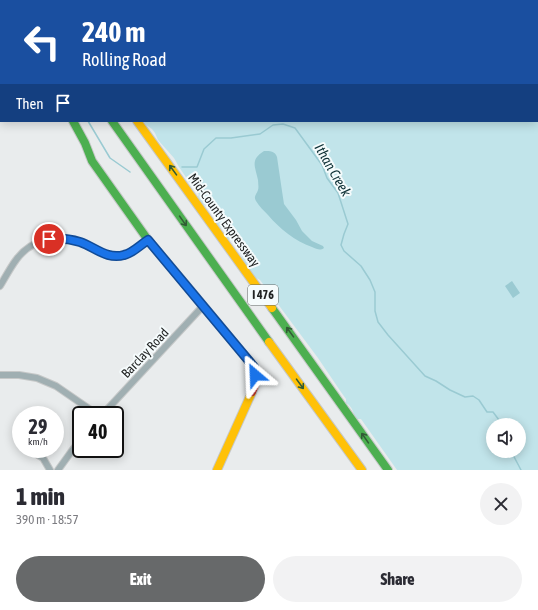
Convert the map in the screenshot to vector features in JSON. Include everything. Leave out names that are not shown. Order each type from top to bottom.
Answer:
[{"type":"main road","points":[[74,122],[85,143],[92,162],[148,240],[254,367],[256,383],[217,470]]},
{"type":"main road","name":"I 476","points":[[113,122],[362,470]]},
{"type":"main road","name":"Mid-County Expressway","points":[[138,122],[388,470]]},
{"type":"street","points":[[0,286],[16,260],[26,249],[37,242],[49,239],[67,239],[81,242],[105,255],[123,256],[131,253],[148,240]]},
{"type":"street","name":"Barclay Road","points":[[110,406],[203,306]]},
{"type":"street","points":[[0,375],[19,375],[37,378],[56,386],[85,406]]},
{"type":"street","points":[[58,470],[72,451]]},
{"type":"street","points":[[43,458],[50,470]]},
{"type":"shaded area","points":[[144,122],[538,122],[538,470],[397,470],[361,419],[356,419],[352,408],[346,403],[346,399],[318,358],[260,280],[251,275],[234,242],[227,238],[226,231],[217,225],[216,218],[208,206],[204,205],[198,197],[199,194],[174,158],[158,140],[152,129]]},
{"type":"shaded area","points":[[264,151],[274,152],[277,157],[284,204],[302,231],[312,241],[323,246],[323,249],[318,249],[306,244],[288,234],[256,201],[255,196],[258,190],[258,180],[255,160]]},
{"type":"shaded area","points":[[512,281],[520,293],[513,298],[505,286]]},
{"type":"waterway","name":"Ithan Creek","points":[[89,122],[110,158],[130,172]]},
{"type":"waterway","name":"Ithan Creek","points":[[182,167],[197,167],[204,149],[216,138],[231,138],[260,134],[273,125],[283,124],[295,128],[322,165],[327,178],[338,193],[348,224],[341,245],[344,251],[361,266],[370,280],[375,292],[375,311],[378,322],[425,376],[465,397],[473,396],[479,400],[487,412],[493,412],[498,418]]},
{"type":"waterway","name":"Ithan Creek","points":[[515,458],[521,470]]},
{"type":"traffic: fast","points":[[74,122],[85,143],[92,161],[148,240],[185,284]]},
{"type":"traffic: fast","points":[[113,122],[269,342]]},
{"type":"traffic: fast","points":[[272,308],[388,470]]},
{"type":"traffic: slow","points":[[138,122],[272,308]]},
{"type":"traffic: slow","points":[[269,342],[362,470]]},
{"type":"traffic: slow","points":[[217,470],[252,392]]},
{"type":"traffic: jam","points":[[185,284],[254,367],[256,383],[252,392]]},
{"type":"route","points":[[49,239],[59,238],[81,242],[105,255],[115,256],[123,256],[131,253],[148,240],[254,367],[255,375]]}]
